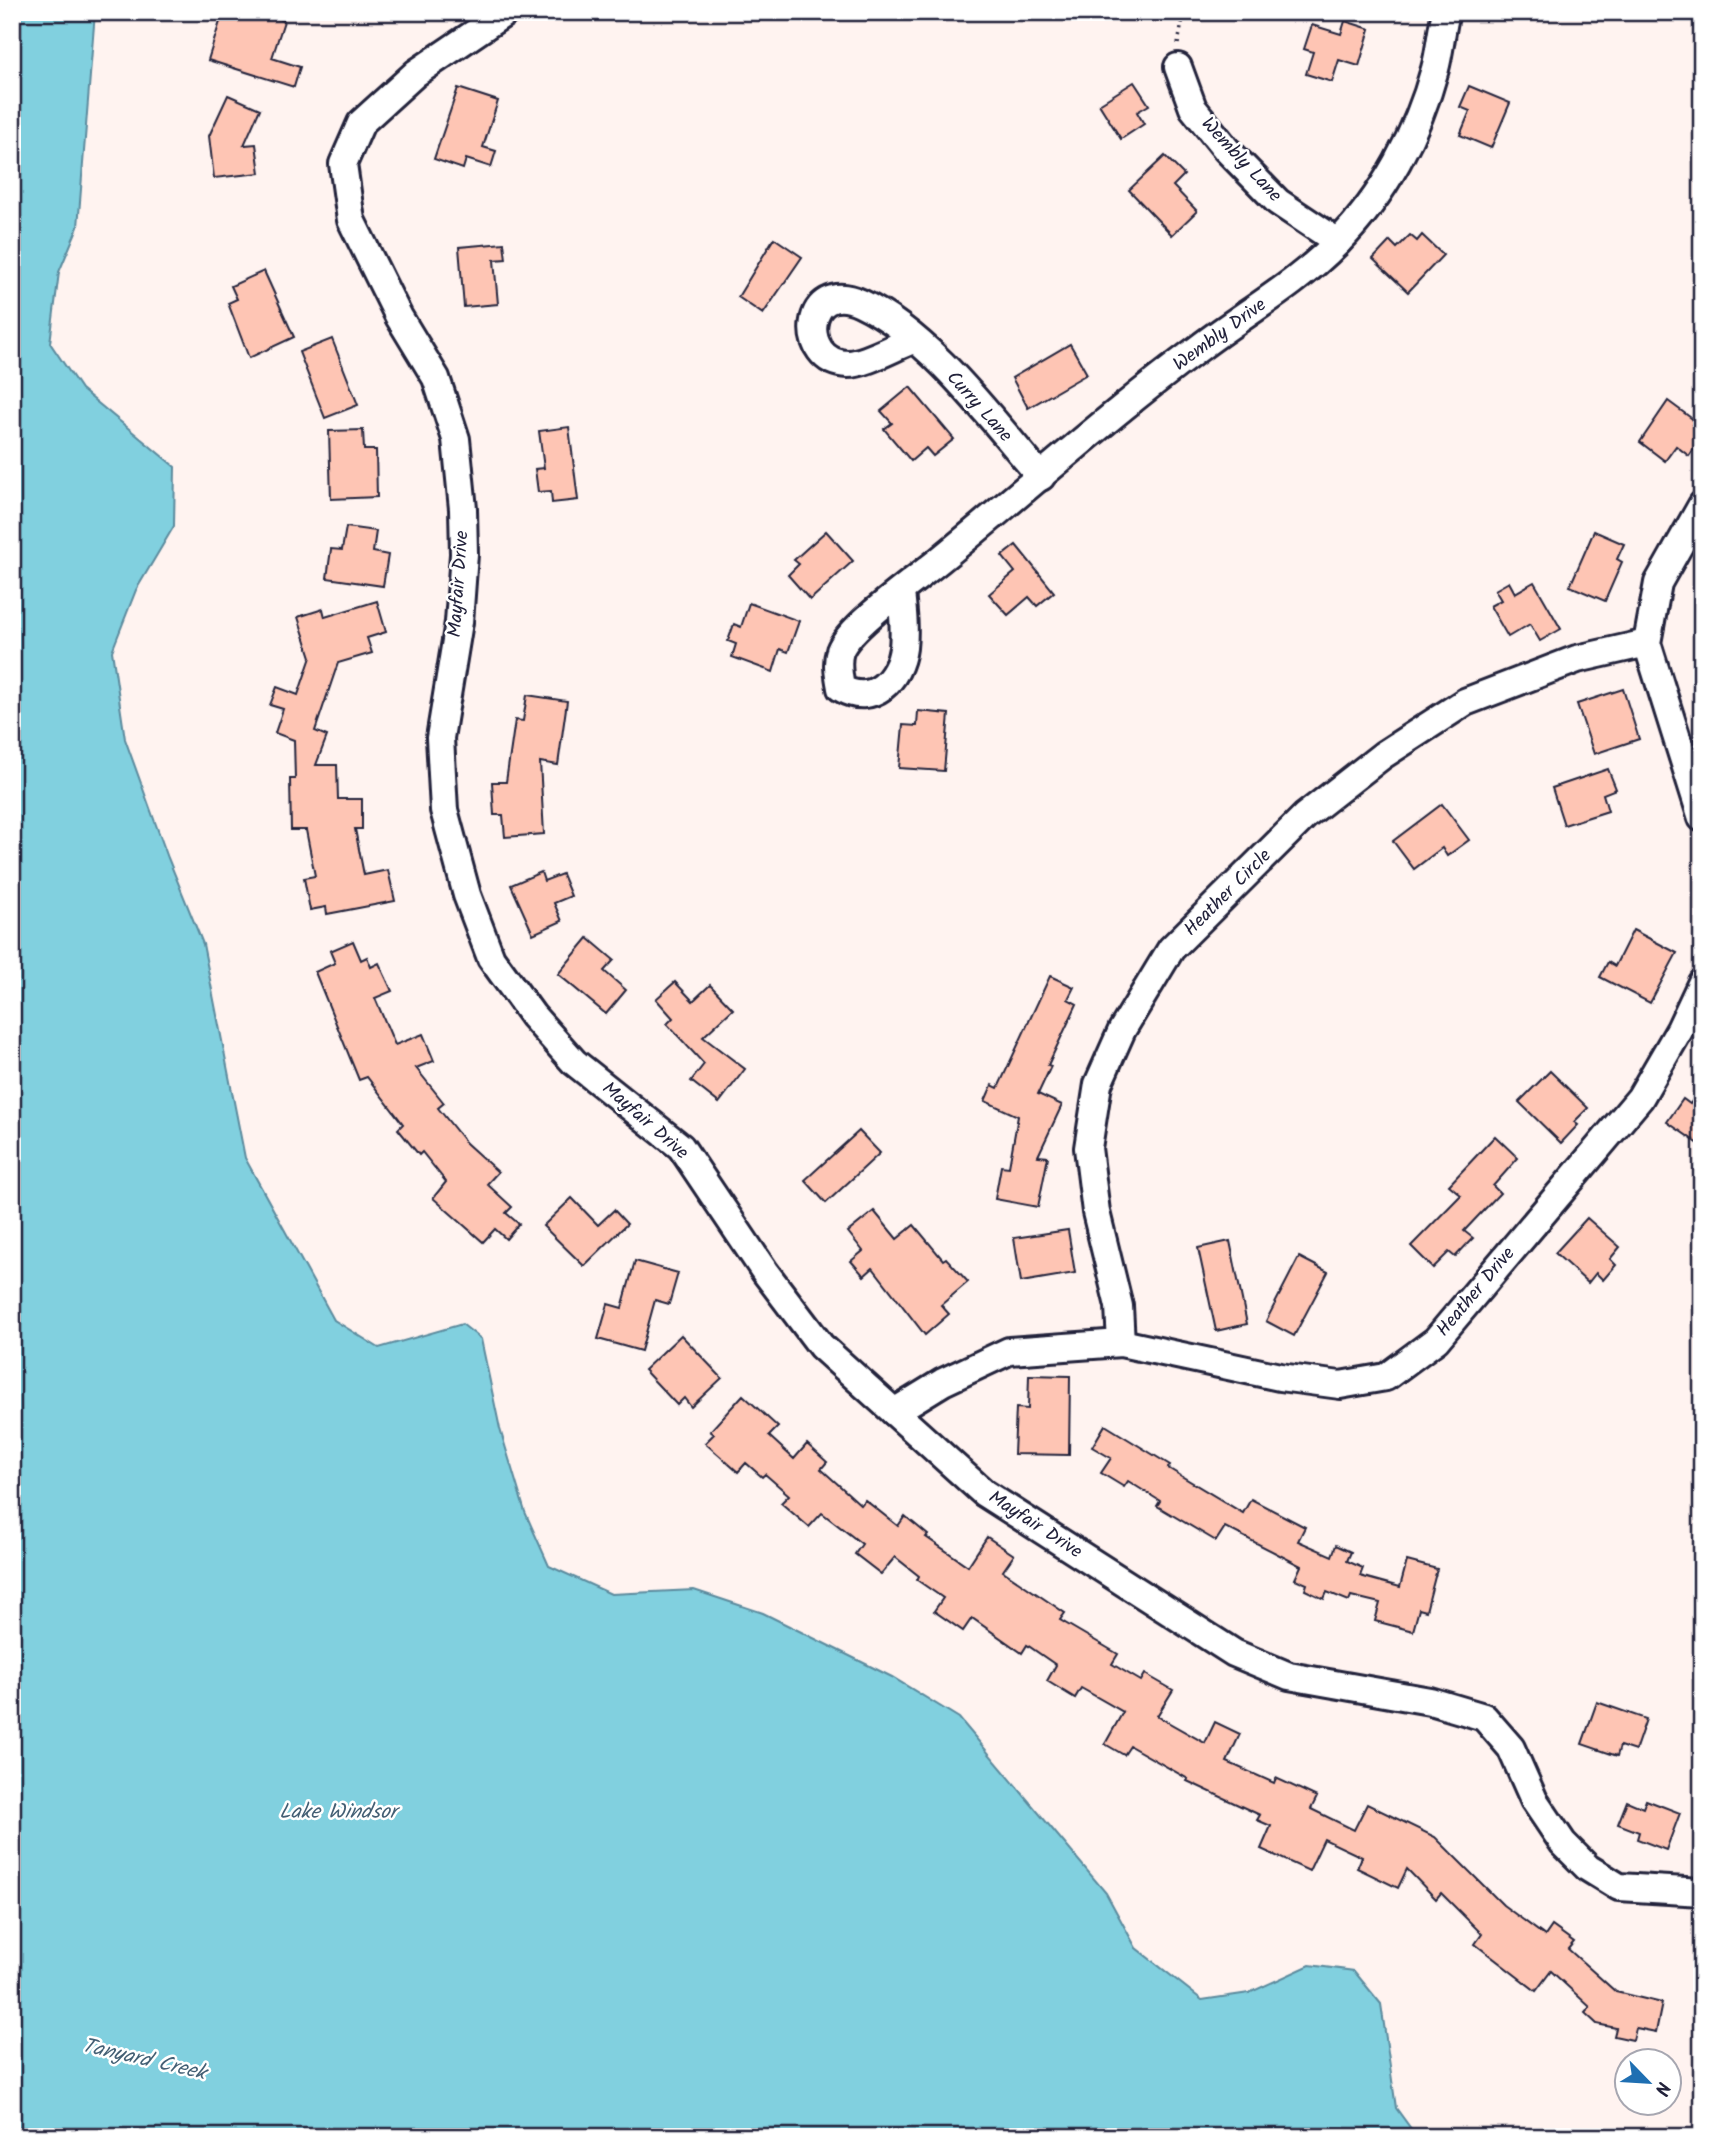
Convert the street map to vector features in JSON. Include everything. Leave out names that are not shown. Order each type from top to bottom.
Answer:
[{"type":"street","name":"Mayfair Drive","points":[[506,12],[415,73],[361,123],[342,164],[351,220],[399,317],[436,378],[456,439],[463,509],[464,554],[459,622],[440,737],[447,822],[467,895],[491,958],[533,1016],[574,1062],[681,1147],[765,1272],[821,1346],[984,1493],[1234,1653],[1289,1676],[1430,1701],[1484,1717],[1511,1748],[1534,1800],[1563,1843],[1588,1868],[1619,1887],[1702,1892]]},
{"type":"street","name":"Wembly Drive","points":[[901,592],[1199,348],[1286,288],[1338,242],[1376,195],[1408,142],[1436,67],[1446,12]]},
{"type":"street","name":"Wembly Lane","points":[[1178,67],[1193,108],[1226,149],[1278,202],[1338,242]]},
{"type":"street","name":"Curry Lane","points":[[913,340],[975,400],[1041,477]]},
{"type":"street","points":[[1702,505],[1658,583],[1647,643],[1702,818]]},
{"type":"street","name":"Heather Circle","points":[[1121,1343],[1119,1306],[1096,1212],[1088,1148],[1098,1084],[1122,1030],[1171,949],[1305,816],[1395,747],[1465,702],[1577,659],[1647,643]]},
{"type":"street","name":"Heather Drive","points":[[894,1412],[943,1382],[1009,1351],[1121,1343],[1280,1377],[1340,1385],[1386,1377],[1436,1340],[1640,1098],[1680,1029],[1702,982]]},
{"type":"path","points":[[1178,67],[1178,33],[1184,12]]},
{"type":"water","name":"Lake Windsor","points":[[12,12],[95,12],[78,227],[59,272],[50,343],[81,389],[175,467],[174,526],[136,590],[112,651],[125,739],[168,858],[203,944],[245,1158],[334,1320],[379,1348],[462,1324],[481,1339],[500,1429],[525,1512],[549,1566],[611,1594],[694,1590],[763,1613],[892,1677],[959,1718],[1106,1893],[1136,1948],[1202,2000],[1249,1993],[1310,1965],[1354,1971],[1381,2004],[1396,2108],[1417,2137],[12,2137]]},
{"type":"building","points":[[223,12],[256,12],[284,21],[272,58],[300,67],[294,87],[208,60]]},
{"type":"building","points":[[1345,21],[1370,29],[1359,66],[1339,60],[1332,82],[1306,74],[1313,52],[1304,49],[1312,25],[1341,34]]},
{"type":"building","points":[[1134,82],[1149,105],[1137,112],[1144,124],[1121,139],[1099,104]]},
{"type":"building","points":[[1469,86],[1510,103],[1491,148],[1460,135],[1470,111],[1460,107]]},
{"type":"building","points":[[458,88],[498,101],[483,147],[496,151],[491,167],[466,159],[463,169],[434,159]]},
{"type":"building","points":[[228,95],[260,109],[244,145],[256,144],[260,173],[214,178],[209,136]]},
{"type":"building","points":[[1165,156],[1184,175],[1173,186],[1197,211],[1172,235],[1129,190]]},
{"type":"building","points":[[1410,235],[1417,241],[1422,235],[1443,255],[1408,292],[1373,259],[1390,241],[1397,248]]},
{"type":"building","points":[[774,238],[802,257],[763,314],[738,297]]},
{"type":"building","points":[[504,243],[506,259],[494,260],[498,304],[464,307],[459,247]]},
{"type":"building","points":[[264,271],[294,337],[249,358],[228,303],[237,299],[231,286]]},
{"type":"building","points":[[332,339],[358,405],[325,418],[299,352]]},
{"type":"building","points":[[1070,344],[1087,374],[1028,408],[1012,378]]},
{"type":"building","points":[[910,387],[954,439],[933,456],[926,448],[911,461],[884,429],[892,423],[881,411]]},
{"type":"building","points":[[1668,401],[1702,426],[1702,438],[1689,456],[1676,446],[1665,461],[1640,442]]},
{"type":"building","points":[[569,427],[578,500],[552,503],[551,491],[538,492],[535,469],[544,468],[539,431]]},
{"type":"building","points":[[363,430],[364,450],[376,450],[377,497],[331,499],[329,431]]},
{"type":"building","points":[[346,527],[376,531],[373,552],[388,555],[383,586],[327,578],[331,549],[342,550]]},
{"type":"building","points":[[826,531],[853,561],[810,600],[788,575],[799,564],[794,560]]},
{"type":"building","points":[[1594,531],[1624,544],[1617,559],[1622,562],[1605,601],[1570,586]]},
{"type":"building","points":[[1016,545],[1054,592],[1037,606],[1029,597],[1008,615],[989,594],[1015,572],[1002,556]]},
{"type":"building","points":[[1509,582],[1515,593],[1534,582],[1561,629],[1540,641],[1530,624],[1508,637],[1490,606],[1501,600],[1495,590]]},
{"type":"building","points":[[377,601],[386,632],[367,638],[372,653],[338,663],[315,731],[327,736],[316,765],[337,765],[338,799],[362,799],[362,829],[355,829],[364,875],[388,870],[395,901],[327,914],[326,907],[310,910],[304,878],[315,876],[306,830],[291,830],[290,779],[295,779],[294,740],[275,733],[283,709],[270,705],[277,687],[298,695],[311,657],[298,617],[323,609],[325,617]]},
{"type":"building","points":[[749,603],[799,621],[788,652],[780,649],[773,672],[732,657],[736,644],[728,641],[734,624],[741,627]]},
{"type":"building","points":[[1623,689],[1639,739],[1594,754],[1577,704]]},
{"type":"building","points":[[527,695],[567,701],[558,765],[540,762],[544,834],[505,837],[503,815],[494,815],[492,782],[506,782],[515,720],[523,721]]},
{"type":"building","points":[[918,711],[949,714],[944,771],[899,768],[903,725],[917,726]]},
{"type":"building","points":[[1608,769],[1616,789],[1603,794],[1608,811],[1564,825],[1552,788]]},
{"type":"building","points":[[1442,804],[1469,840],[1447,856],[1442,848],[1414,869],[1393,841]]},
{"type":"building","points":[[541,872],[544,881],[562,874],[571,896],[554,903],[562,921],[533,934],[511,885]]},
{"type":"building","points":[[1633,930],[1677,953],[1650,1003],[1600,977],[1608,962],[1615,966]]},
{"type":"building","points":[[588,938],[614,960],[604,971],[626,990],[606,1014],[558,974]]},
{"type":"building","points":[[353,941],[361,960],[367,957],[371,967],[379,963],[392,991],[375,998],[395,1045],[423,1034],[434,1061],[416,1068],[444,1103],[438,1108],[466,1143],[498,1172],[487,1184],[512,1207],[506,1213],[519,1224],[506,1239],[495,1229],[483,1242],[433,1198],[446,1182],[422,1152],[419,1155],[398,1129],[403,1124],[367,1077],[359,1080],[315,972],[335,963],[330,951]]},
{"type":"building","points":[[1050,976],[1074,987],[1068,999],[1077,1004],[1048,1065],[1051,1066],[1038,1094],[1062,1105],[1038,1156],[1048,1157],[1038,1207],[995,1199],[1001,1166],[1009,1167],[1018,1116],[985,1101],[992,1085],[998,1088]]},
{"type":"building","points":[[675,982],[693,1001],[710,985],[733,1009],[703,1037],[745,1069],[719,1103],[691,1081],[704,1064],[667,1024],[673,1018],[656,999]]},
{"type":"building","points":[[1550,1071],[1588,1108],[1574,1122],[1578,1125],[1561,1143],[1519,1102]]},
{"type":"building","points":[[1702,1087],[1702,1146],[1667,1122],[1683,1099],[1690,1104]]},
{"type":"building","points":[[859,1131],[880,1153],[826,1203],[805,1180]]},
{"type":"building","points":[[1495,1136],[1518,1158],[1493,1186],[1500,1193],[1464,1231],[1473,1238],[1455,1257],[1449,1252],[1433,1268],[1411,1246],[1461,1195],[1449,1185]]},
{"type":"building","points":[[572,1198],[598,1225],[614,1210],[627,1224],[584,1266],[543,1226]]},
{"type":"building","points":[[874,1211],[897,1239],[914,1225],[943,1260],[946,1258],[968,1282],[941,1305],[949,1314],[925,1335],[873,1268],[864,1276],[851,1261],[863,1251],[848,1232]]},
{"type":"building","points":[[1587,1218],[1620,1247],[1610,1259],[1616,1265],[1603,1280],[1596,1273],[1588,1283],[1555,1253]]},
{"type":"building","points":[[1068,1230],[1075,1273],[1021,1282],[1014,1238]]},
{"type":"building","points":[[1230,1241],[1247,1324],[1216,1331],[1198,1248]]},
{"type":"building","points":[[1299,1257],[1328,1272],[1294,1336],[1266,1321]]},
{"type":"building","points":[[635,1261],[678,1273],[669,1304],[655,1300],[641,1351],[598,1339],[608,1304],[622,1308]]},
{"type":"building","points":[[681,1335],[722,1378],[691,1407],[684,1398],[677,1405],[644,1370]]},
{"type":"building","points":[[1029,1375],[1070,1376],[1069,1455],[1014,1454],[1016,1408],[1028,1409]]},
{"type":"building","points":[[743,1395],[778,1427],[769,1436],[794,1459],[807,1444],[827,1462],[821,1469],[861,1505],[865,1500],[898,1526],[905,1516],[928,1535],[926,1537],[968,1566],[987,1537],[1014,1555],[1003,1571],[1065,1613],[1060,1620],[1118,1654],[1112,1664],[1141,1681],[1145,1674],[1173,1690],[1157,1716],[1205,1743],[1215,1722],[1240,1734],[1227,1762],[1274,1783],[1276,1778],[1317,1797],[1311,1809],[1354,1830],[1367,1804],[1435,1837],[1503,1905],[1545,1936],[1552,1926],[1574,1942],[1568,1949],[1616,1992],[1662,2003],[1656,2032],[1636,2028],[1633,2040],[1614,2036],[1616,2028],[1597,2024],[1585,2013],[1590,2007],[1551,1971],[1536,1991],[1475,1944],[1482,1934],[1441,1893],[1436,1899],[1407,1869],[1398,1888],[1357,1868],[1362,1857],[1324,1839],[1309,1871],[1261,1849],[1271,1826],[1257,1820],[1260,1815],[1187,1781],[1188,1779],[1130,1746],[1124,1755],[1105,1744],[1123,1712],[1081,1688],[1075,1698],[1047,1681],[1056,1665],[1027,1645],[1022,1653],[972,1618],[963,1631],[934,1611],[943,1598],[917,1580],[919,1576],[895,1557],[881,1574],[855,1554],[862,1544],[822,1513],[809,1527],[781,1503],[789,1495],[765,1474],[762,1477],[746,1463],[738,1472],[705,1443],[714,1434],[710,1431]]},
{"type":"building","points":[[1105,1425],[1170,1465],[1168,1468],[1243,1513],[1251,1499],[1305,1527],[1298,1541],[1332,1556],[1336,1545],[1351,1552],[1347,1561],[1363,1568],[1360,1576],[1400,1587],[1407,1561],[1437,1569],[1426,1611],[1419,1609],[1413,1631],[1375,1621],[1380,1603],[1351,1596],[1349,1601],[1327,1592],[1324,1599],[1305,1590],[1307,1584],[1295,1579],[1301,1566],[1225,1527],[1216,1541],[1157,1506],[1160,1501],[1128,1481],[1124,1487],[1101,1473],[1111,1458],[1092,1447]]},
{"type":"building","points":[[1597,1702],[1646,1719],[1635,1751],[1620,1746],[1617,1756],[1582,1744]]},
{"type":"building","points":[[1646,1800],[1680,1813],[1666,1850],[1637,1839],[1639,1832],[1618,1824],[1627,1801],[1643,1808]]},
{"type":"water label","name":"Tanyard Creek","points":[[144,2060]]}]
